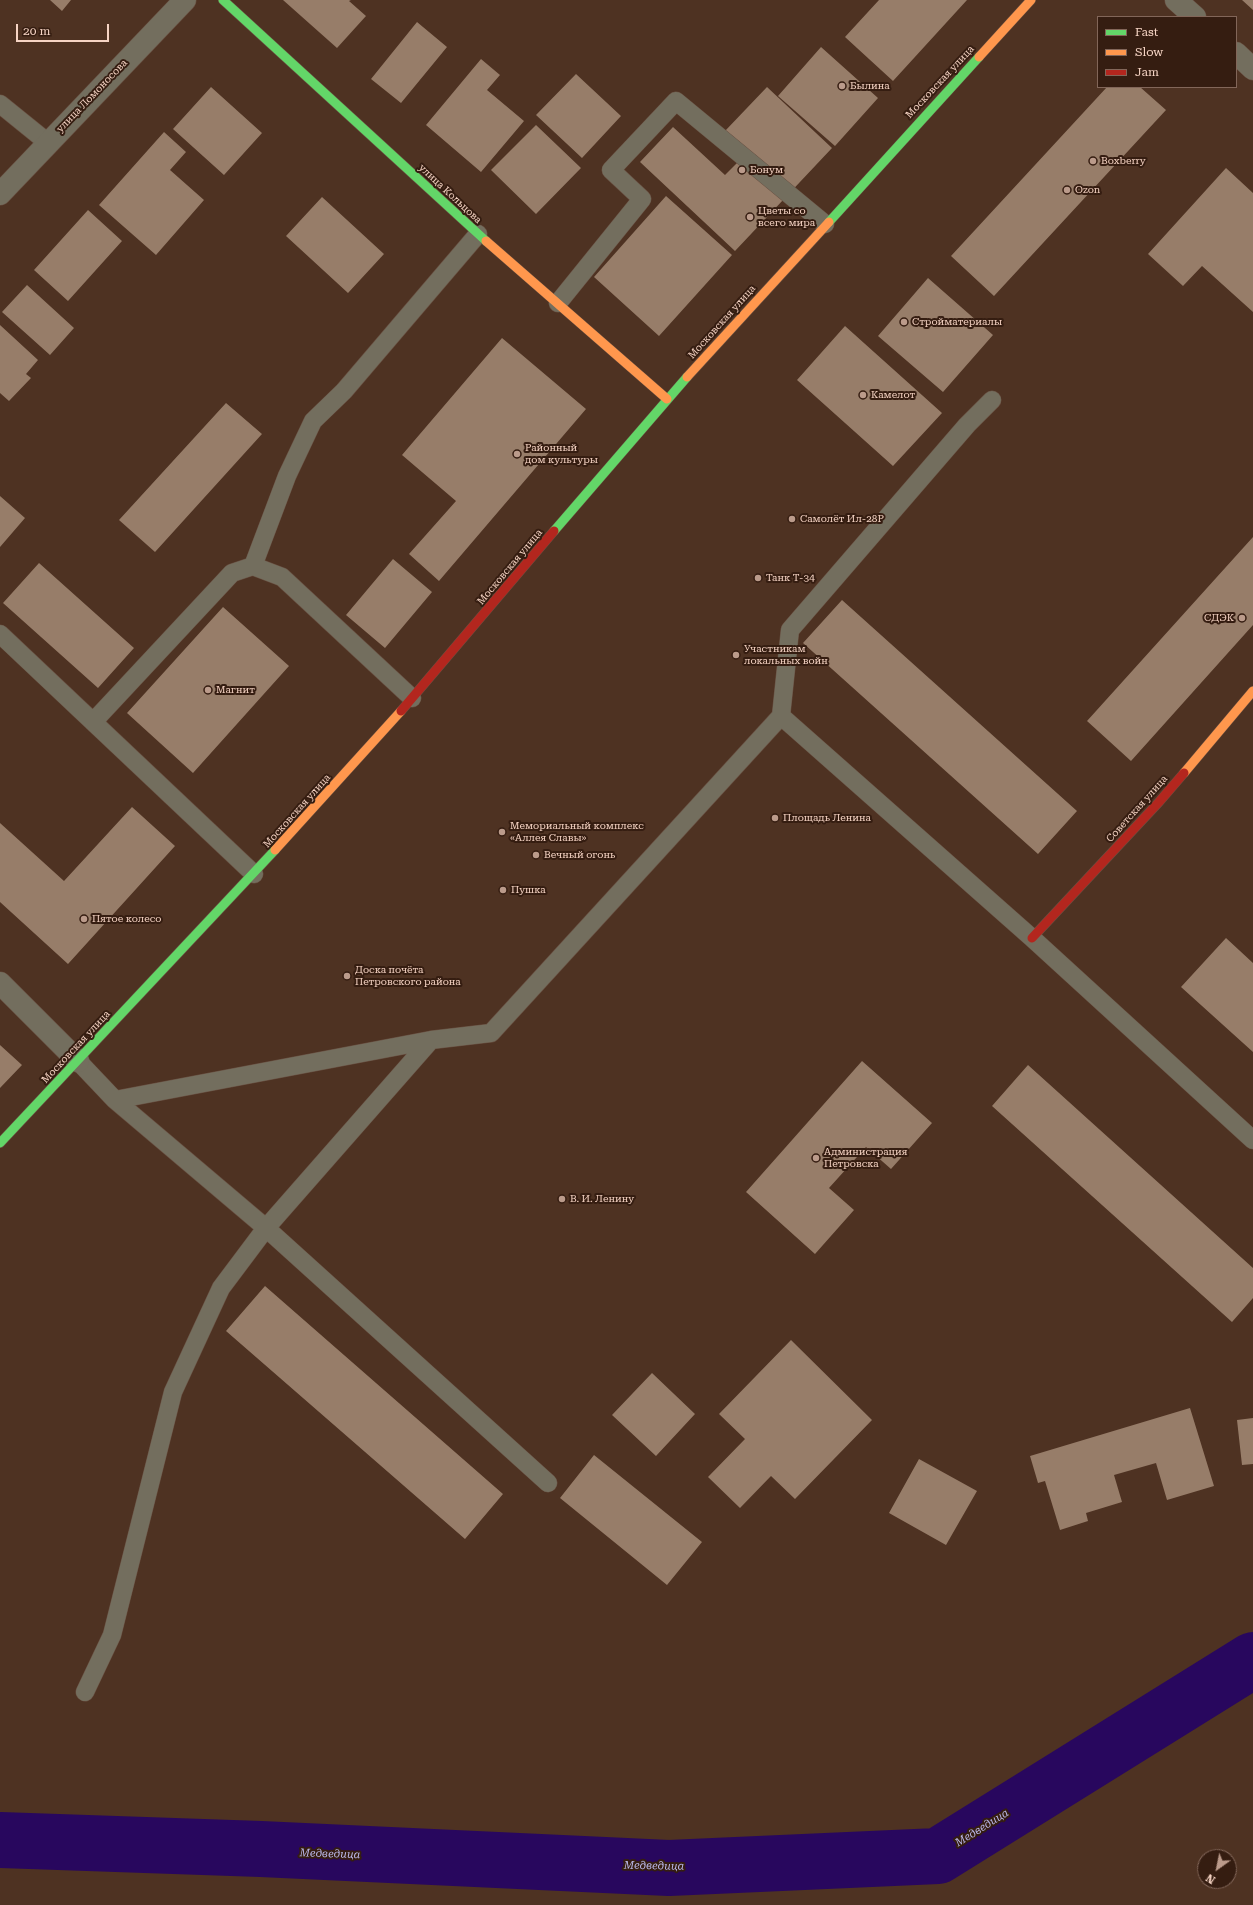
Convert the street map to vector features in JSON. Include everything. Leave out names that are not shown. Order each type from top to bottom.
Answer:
[{"type":"street","name":"улица Ломоносова","points":[[0,194],[185,0]]},
{"type":"street","name":"улица Кольцова","points":[[223,0],[478,234],[667,399]]},
{"type":"street","name":"Московская улица","points":[[0,1143],[254,874],[412,698],[667,399],[825,224],[1031,0]]},
{"type":"street","points":[[1176,0],[1194,16]]},
{"type":"street","points":[[1237,54],[1253,68]]},
{"type":"street","name":"Советская улица","points":[[1032,938],[1159,802],[1253,691]]},
{"type":"street","points":[[0,982],[78,1061]]},
{"type":"lane","points":[[558,303],[642,200],[611,170],[676,101],[825,224]]},
{"type":"lane","points":[[0,104],[48,142]]},
{"type":"lane","points":[[253,566],[287,476],[313,422],[344,390],[478,234]]},
{"type":"lane","points":[[115,1100],[431,1040],[491,1033],[781,716],[790,630],[967,425],[992,400]]},
{"type":"lane","points":[[93,722],[232,573],[253,566],[282,577],[412,698]]},
{"type":"lane","points":[[0,634],[254,874]]},
{"type":"lane","points":[[781,716],[1032,938],[1253,1140]]},
{"type":"lane","points":[[85,1692],[112,1635],[173,1392],[221,1288],[266,1228],[431,1040]]},
{"type":"lane","points":[[78,1061],[115,1100],[266,1228],[548,1483]]},
{"type":"building","points":[[50,0],[71,0],[62,11]]},
{"type":"building","points":[[283,0],[351,0],[349,1],[366,16],[337,48]]},
{"type":"building","points":[[879,0],[967,0],[893,81],[845,37]]},
{"type":"building","points":[[1242,0],[1253,0],[1253,10]]},
{"type":"building","points":[[417,22],[447,47],[401,103],[371,79]]},
{"type":"building","points":[[821,47],[878,98],[835,146],[778,96]]},
{"type":"building","points":[[481,59],[500,75],[487,90],[524,121],[481,172],[426,125]]},
{"type":"building","points":[[576,74],[621,116],[582,158],[536,115]]},
{"type":"building","points":[[211,87],[262,133],[224,175],[173,129]]},
{"type":"building","points":[[767,87],[832,148],[735,251],[640,162],[673,127],[725,175],[748,152],[725,131]]},
{"type":"building","points":[[1106,88],[1141,88],[1166,110],[994,296],[951,256]]},
{"type":"building","points":[[536,125],[581,168],[536,214],[491,170]]},
{"type":"building","points":[[164,132],[186,152],[170,170],[204,200],[156,255],[99,205]]},
{"type":"building","points":[[1226,168],[1253,193],[1253,312],[1202,266],[1183,286],[1148,254]]},
{"type":"building","points":[[666,196],[732,255],[659,336],[594,277]]},
{"type":"building","points":[[322,197],[384,254],[348,293],[286,236]]},
{"type":"building","points":[[88,210],[122,241],[68,301],[34,270]]},
{"type":"building","points":[[928,278],[993,335],[943,392],[878,336]]},
{"type":"building","points":[[27,285],[74,328],[50,355],[2,312]]},
{"type":"building","points":[[0,325],[38,360],[26,374],[31,378],[9,401],[0,393]]},
{"type":"building","points":[[845,326],[942,413],[893,466],[797,380]]},
{"type":"building","points":[[502,338],[586,409],[439,581],[409,554],[456,501],[402,455]]},
{"type":"building","points":[[226,403],[262,434],[155,552],[119,520]]},
{"type":"building","points":[[0,496],[25,518],[0,547]]},
{"type":"building","points":[[1253,537],[1253,625],[1131,761],[1087,721]]},
{"type":"building","points":[[393,559],[432,592],[385,648],[346,615]]},
{"type":"building","points":[[39,563],[134,648],[98,688],[3,603]]},
{"type":"building","points":[[842,600],[1077,811],[1038,854],[803,643]]},
{"type":"building","name":"Магнит","points":[[223,607],[289,666],[193,773],[127,713]]},
{"type":"building","points":[[132,807],[175,846],[68,964],[0,902],[0,823],[64,881]]},
{"type":"building","points":[[1226,938],[1253,963],[1253,1052],[1181,987]]},
{"type":"building","points":[[0,1045],[22,1065],[0,1088]]},
{"type":"building","name":"Администрация Петровска","points":[[862,1061],[932,1123],[891,1169],[866,1147],[829,1188],[854,1210],[815,1254],[746,1192]]},
{"type":"building","points":[[1028,1065],[1253,1268],[1253,1298],[1232,1322],[992,1106]]},
{"type":"building","points":[[265,1286],[503,1494],[465,1539],[226,1331]]},
{"type":"building","points":[[791,1340],[872,1420],[795,1499],[771,1476],[740,1508],[708,1477],[745,1439],[719,1414]]},
{"type":"building","points":[[652,1373],[695,1414],[656,1456],[612,1415]]},
{"type":"building","points":[[1190,1408],[1214,1486],[1167,1500],[1156,1463],[1114,1475],[1122,1502],[1086,1513],[1088,1521],[1060,1530],[1045,1481],[1038,1483],[1030,1456]]},
{"type":"building","points":[[1253,1418],[1253,1464],[1242,1465],[1237,1420]]},
{"type":"building","points":[[594,1455],[702,1542],[667,1585],[560,1498]]},
{"type":"building","points":[[919,1459],[977,1491],[946,1545],[889,1513]]},
{"type":"waterway","name":"Медведица","points":[[0,1840],[261,1849],[669,1868],[938,1856],[1253,1660]]},
{"type":"traffic: fast","points":[[223,0],[486,241]]},
{"type":"traffic: fast","points":[[829,222],[979,57]]},
{"type":"traffic: fast","points":[[554,531],[687,377]]},
{"type":"traffic: fast","points":[[0,1143],[275,850]]},
{"type":"traffic: slow","points":[[979,57],[1031,0]]},
{"type":"traffic: slow","points":[[687,377],[829,222]]},
{"type":"traffic: slow","points":[[486,241],[667,399]]},
{"type":"traffic: slow","points":[[1184,773],[1253,691]]},
{"type":"traffic: slow","points":[[275,850],[401,711]]},
{"type":"traffic: jam","points":[[401,711],[554,531]]},
{"type":"traffic: jam","points":[[1032,938],[1159,802],[1184,773]]},
{"type":"place","name":"Былина","points":[[842,86]]},
{"type":"place","name":"Boxberry","points":[[1093,161]]},
{"type":"place","name":"Бонум","points":[[742,170]]},
{"type":"place","name":"Ozon","points":[[1067,190]]},
{"type":"place","name":"Цветы со всего мира","points":[[750,217]]},
{"type":"place","name":"Стройматериалы","points":[[904,322]]},
{"type":"place","name":"Камелот","points":[[863,395]]},
{"type":"place","name":"Районный дом культуры","points":[[517,454]]},
{"type":"place","name":"Самолёт Ил-28Р","points":[[792,519]]},
{"type":"place","name":"Танк Т-34","points":[[758,578]]},
{"type":"place","name":"СДЭК","points":[[1242,618]]},
{"type":"place","name":"Участникам локальных войн","points":[[736,655]]},
{"type":"place","name":"Магнит","points":[[208,690]]},
{"type":"place","name":"Площадь Ленина","points":[[775,818]]},
{"type":"place","name":"Мемориальный комплекс «Аллея Славы»","points":[[502,832]]},
{"type":"place","name":"Вечный огонь","points":[[536,855]]},
{"type":"place","name":"Пушка","points":[[503,890]]},
{"type":"place","name":"Пятое колесо","points":[[84,919]]},
{"type":"place","name":"Доска почёта Петровского района","points":[[347,976]]},
{"type":"place","name":"Администрация Петровска","points":[[816,1158]]},
{"type":"place","name":"В. И. Ленину","points":[[562,1199]]}]
